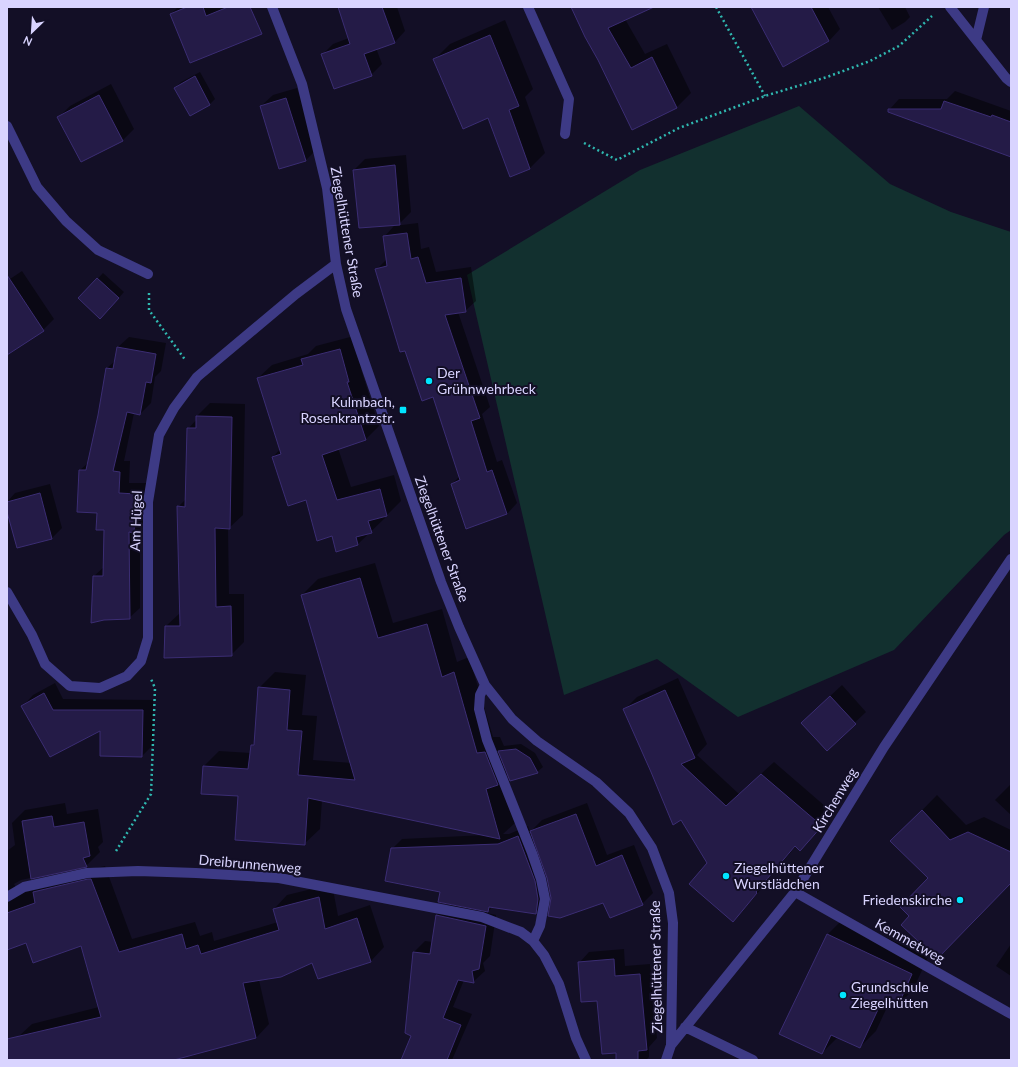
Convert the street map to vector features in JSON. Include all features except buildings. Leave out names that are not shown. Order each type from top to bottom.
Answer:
[{"type":"street","name":"Ziegelhüttener Straße","points":[[272,7],[302,84],[306,99],[327,188],[336,264],[346,309],[458,627],[485,685],[512,719],[537,741],[596,782],[629,812],[652,848],[669,893],[672,923],[671,1045],[666,1060]]},
{"type":"street","points":[[528,7],[569,99],[565,134]]},
{"type":"street","points":[[950,7],[1006,78],[1011,82]]},
{"type":"street","points":[[976,40],[984,7]]},
{"type":"street","points":[[7,126],[37,186],[66,221],[98,250],[148,274]]},
{"type":"street","name":"Am Hügel","points":[[7,592],[32,635],[46,664],[70,686],[100,688],[127,676],[141,661],[148,638],[148,502],[159,435],[174,408],[197,377],[296,294],[336,264]]},
{"type":"street","name":"Kirchenweg","points":[[671,1045],[795,892],[884,747],[1011,559]]},
{"type":"street","points":[[485,685],[480,695],[479,709],[487,740],[532,853],[541,879],[545,899],[540,926],[533,942],[544,955],[559,984],[576,1038],[586,1060]]},
{"type":"street","name":"Dreibrunnenweg","points":[[7,897],[24,887],[87,873],[145,871],[279,878],[482,917],[520,932],[533,942]]},
{"type":"street","name":"Kemmetweg","points":[[795,892],[1011,1014]]},
{"type":"street","name":"Ziegelhüttener Straße","points":[[685,1028],[753,1060]]},
{"type":"path","points":[[716,7],[766,96]]},
{"type":"path","points":[[565,134],[617,160],[679,128],[766,96],[827,78],[870,61],[899,46],[937,12]]},
{"type":"path","points":[[150,310],[197,377]]},
{"type":"path","points":[[103,872],[151,794],[155,688],[141,661]]},
{"type":"green space","points":[[799,106],[890,184],[951,212],[1011,232],[1011,530],[1004,535],[894,650],[738,717],[657,659],[564,695],[467,275],[640,170]]},
{"type":"place","name":"Der Grühnwehrbeck","points":[[429,381]]},
{"type":"place","name":"Kulmbach, Rosenkrantzstr.","points":[[403,410]]},
{"type":"place","name":"Ziegelhüttener Wurstlädchen","points":[[726,876]]},
{"type":"place","name":"Friedenskirche","points":[[960,900]]},
{"type":"place","name":"Grundschule Ziegelhütten","points":[[843,995]]}]
